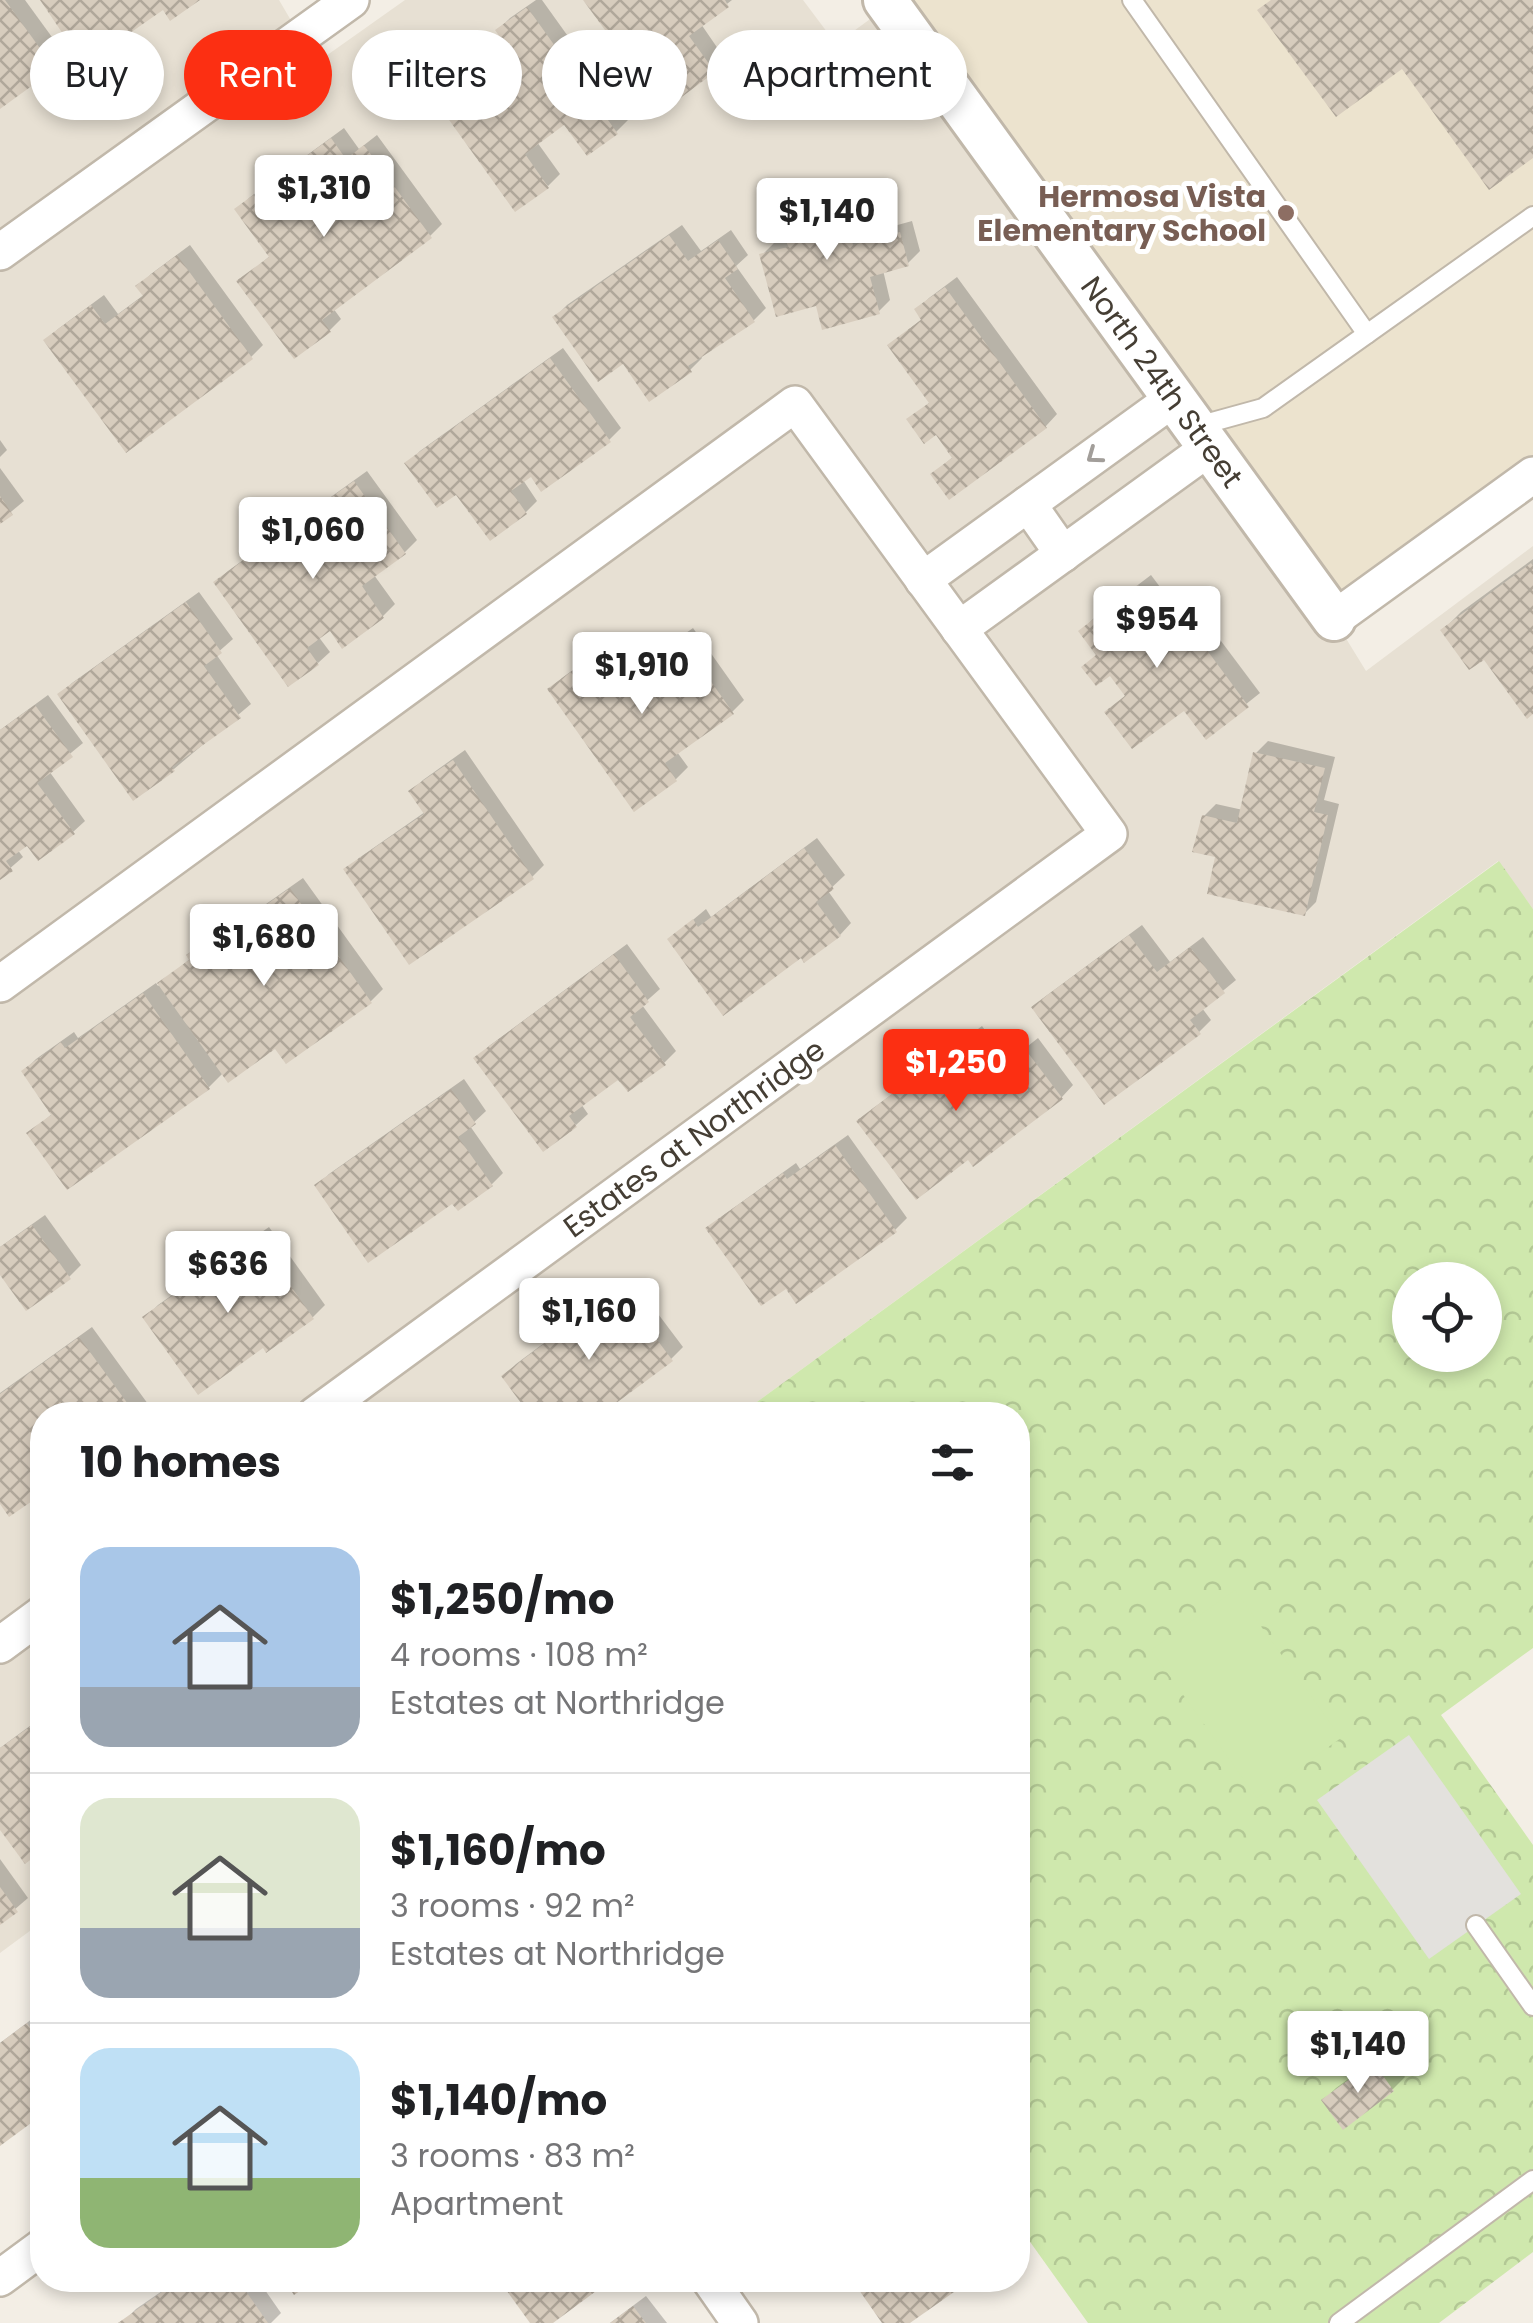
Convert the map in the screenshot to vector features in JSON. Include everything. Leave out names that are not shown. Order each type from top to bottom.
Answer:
[{"type":"street","points":[[0,252],[350,0]]},
{"type":"street","name":"North 24th Street","points":[[885,0],[1334,618]]},
{"type":"street","name":"Estates at Northridge","points":[[0,984],[794,404],[1109,834],[333,1402]]},
{"type":"street","points":[[923,580],[1028,504],[1192,425]]},
{"type":"street","points":[[959,629],[1063,554],[1192,425]]},
{"type":"street","points":[[1334,618],[1533,475]]},
{"type":"street","points":[[1028,504],[1063,554]]},
{"type":"street","points":[[0,1645],[30,1623]]},
{"type":"street","points":[[0,2278],[30,2256]]},
{"type":"street","points":[[718,2292],[740,2323]]},
{"type":"lane","points":[[1132,0],[1367,334]]},
{"type":"lane","points":[[1192,425],[1264,408],[1533,216]]},
{"type":"lane","points":[[1476,1926],[1533,2006]]},
{"type":"lane","points":[[1339,2323],[1533,2180]]},
{"type":"shaded area","points":[[0,0],[279,0],[297,30],[184,30],[184,120],[332,120],[332,52],[352,38],[352,120],[522,120],[522,30],[363,30],[405,0],[803,0],[826,30],[707,30],[707,120],[967,120],[967,115],[1334,619],[1366,671],[1533,546],[1533,909],[1498,861],[757,1402],[30,1402],[30,1931],[0,1953]]},
{"type":"shaded area","name":"Hermosa Vista Elementary School","points":[[885,0],[1533,0],[1533,475],[1334,619],[967,113],[967,30],[907,30]]},
{"type":"shaded area","points":[[888,6],[905,30],[855,30]]},
{"type":"shaded area","points":[[1409,1735],[1521,1894],[1429,1959],[1317,1800]]},
{"type":"green space","points":[[1499,861],[1533,909],[1533,1648],[1441,1715],[1533,1845],[1533,2252],[1439,2323],[1088,2323],[1030,2242],[1030,1402],[757,1402]]},
{"type":"green space","points":[[1235,1590],[1341,1738],[1257,1798],[1151,1650]]},
{"type":"building","points":[[0,0],[5,0],[30,34],[30,87],[0,109]]},
{"type":"building","points":[[40,0],[200,0],[170,21],[163,10],[134,30],[60,30]]},
{"type":"building","points":[[583,0],[725,0],[729,7],[689,36],[707,61],[707,78],[687,93],[687,30],[605,30]]},
{"type":"building","points":[[1271,0],[1533,0],[1533,158],[1489,190],[1402,69],[1336,117],[1257,10]]},
{"type":"building","points":[[527,7],[543,30],[542,120],[608,120],[618,134],[587,156],[564,125],[525,154],[549,188],[515,212],[449,120],[522,120],[522,30],[495,30]]},
{"type":"building","points":[[331,138],[346,159],[364,145],[432,238],[322,320],[331,332],[294,359],[236,281],[269,257],[234,209]]},
{"type":"building","points":[[838,189],[853,245],[900,232],[909,266],[870,277],[880,314],[822,330],[816,306],[776,317],[759,254],[788,247],[777,205]]},
{"type":"building","points":[[669,235],[688,261],[718,240],[738,269],[725,278],[755,322],[688,366],[692,372],[649,402],[623,364],[598,382],[552,317]]},
{"type":"building","points":[[177,255],[253,359],[126,453],[43,340],[91,305],[105,324],[143,296],[135,286]]},
{"type":"building","points":[[945,287],[1047,428],[949,500],[930,474],[952,458],[936,435],[924,444],[906,419],[929,403],[887,345],[921,320],[914,309]]},
{"type":"building","points":[[550,358],[611,442],[541,492],[531,477],[511,491],[527,514],[490,541],[456,495],[437,508],[404,463]]},
{"type":"building","points":[[354,481],[406,554],[362,586],[384,618],[342,649],[330,631],[307,648],[319,665],[288,687],[213,582]]},
{"type":"building","points":[[0,496],[13,515],[0,524]]},
{"type":"building","points":[[1531,563],[1533,714],[1527,719],[1484,660],[1469,670],[1440,630]]},
{"type":"building","points":[[1138,585],[1168,625],[1181,615],[1249,707],[1206,740],[1184,711],[1132,749],[1104,712],[1125,696],[1110,676],[1096,686],[1081,667],[1096,655],[1078,631]]},
{"type":"building","points":[[186,602],[222,653],[204,666],[241,718],[172,767],[175,771],[133,801],[57,694]]},
{"type":"building","points":[[680,638],[734,714],[665,763],[677,781],[634,812],[547,689],[594,655],[615,684]]},
{"type":"building","points":[[35,705],[73,757],[37,783],[75,834],[38,861],[27,846],[6,861],[13,871],[0,880],[0,730]]},
{"type":"building","points":[[1253,752],[1325,768],[1314,812],[1328,815],[1305,916],[1207,894],[1215,857],[1192,852],[1202,815],[1237,823]]},
{"type":"building","points":[[453,760],[534,879],[409,965],[343,869],[424,814],[408,791]]},
{"type":"building","points":[[804,848],[834,889],[816,902],[841,936],[804,963],[801,958],[723,1016],[667,939],[693,919],[698,927]]},
{"type":"building","points":[[290,888],[372,1003],[286,1064],[275,1049],[228,1083],[157,983],[189,960],[186,955],[216,934],[219,938]]},
{"type":"building","points":[[1129,935],[1157,972],[1190,947],[1225,993],[1190,1020],[1201,1034],[1104,1105],[1031,1007]]},
{"type":"building","points":[[614,954],[649,1002],[630,1017],[666,1065],[628,1092],[618,1080],[569,1116],[577,1127],[543,1152],[473,1058]]},
{"type":"building","points":[[143,993],[210,1089],[67,1190],[26,1133],[51,1115],[21,1071],[61,1042],[65,1048]]},
{"type":"building","points":[[968,1037],[995,1072],[1025,1049],[1063,1099],[973,1167],[968,1160],[916,1200],[856,1121]]},
{"type":"building","points":[[451,1089],[476,1124],[458,1137],[493,1186],[458,1211],[452,1204],[368,1263],[314,1185]]},
{"type":"building","points":[[835,1145],[897,1232],[796,1304],[786,1289],[761,1306],[705,1228],[783,1173],[787,1179]]},
{"type":"building","points":[[32,1225],[71,1279],[26,1311],[0,1275],[0,1247]]},
{"type":"building","points":[[256,1237],[314,1319],[266,1353],[263,1348],[198,1395],[142,1317]]},
{"type":"building","points":[[618,1288],[673,1361],[618,1402],[520,1402],[501,1376]]},
{"type":"building","points":[[79,1337],[126,1402],[30,1402],[30,1503],[9,1517],[0,1504],[0,1394]]},
{"type":"building","points":[[30,1727],[30,1860],[25,1864],[0,1830],[0,1748]]},
{"type":"building","points":[[0,1887],[18,1912],[0,1925]]},
{"type":"building","points":[[27,2023],[30,2027],[30,2124],[0,2146],[0,2043]]},
{"type":"building","points":[[1373,2062],[1394,2091],[1343,2130],[1321,2100]]},
{"type":"building","points":[[162,2292],[246,2292],[268,2323],[118,2323]]},
{"type":"building","points":[[508,2292],[595,2292],[553,2323],[530,2323]]},
{"type":"building","points":[[860,2292],[954,2292],[910,2323],[882,2323]]},
{"type":"building","points":[[633,2306],[646,2323],[610,2323]]},
{"type":"place","name":"Hermosa Vista Elementary School","points":[[1286,213]]}]
